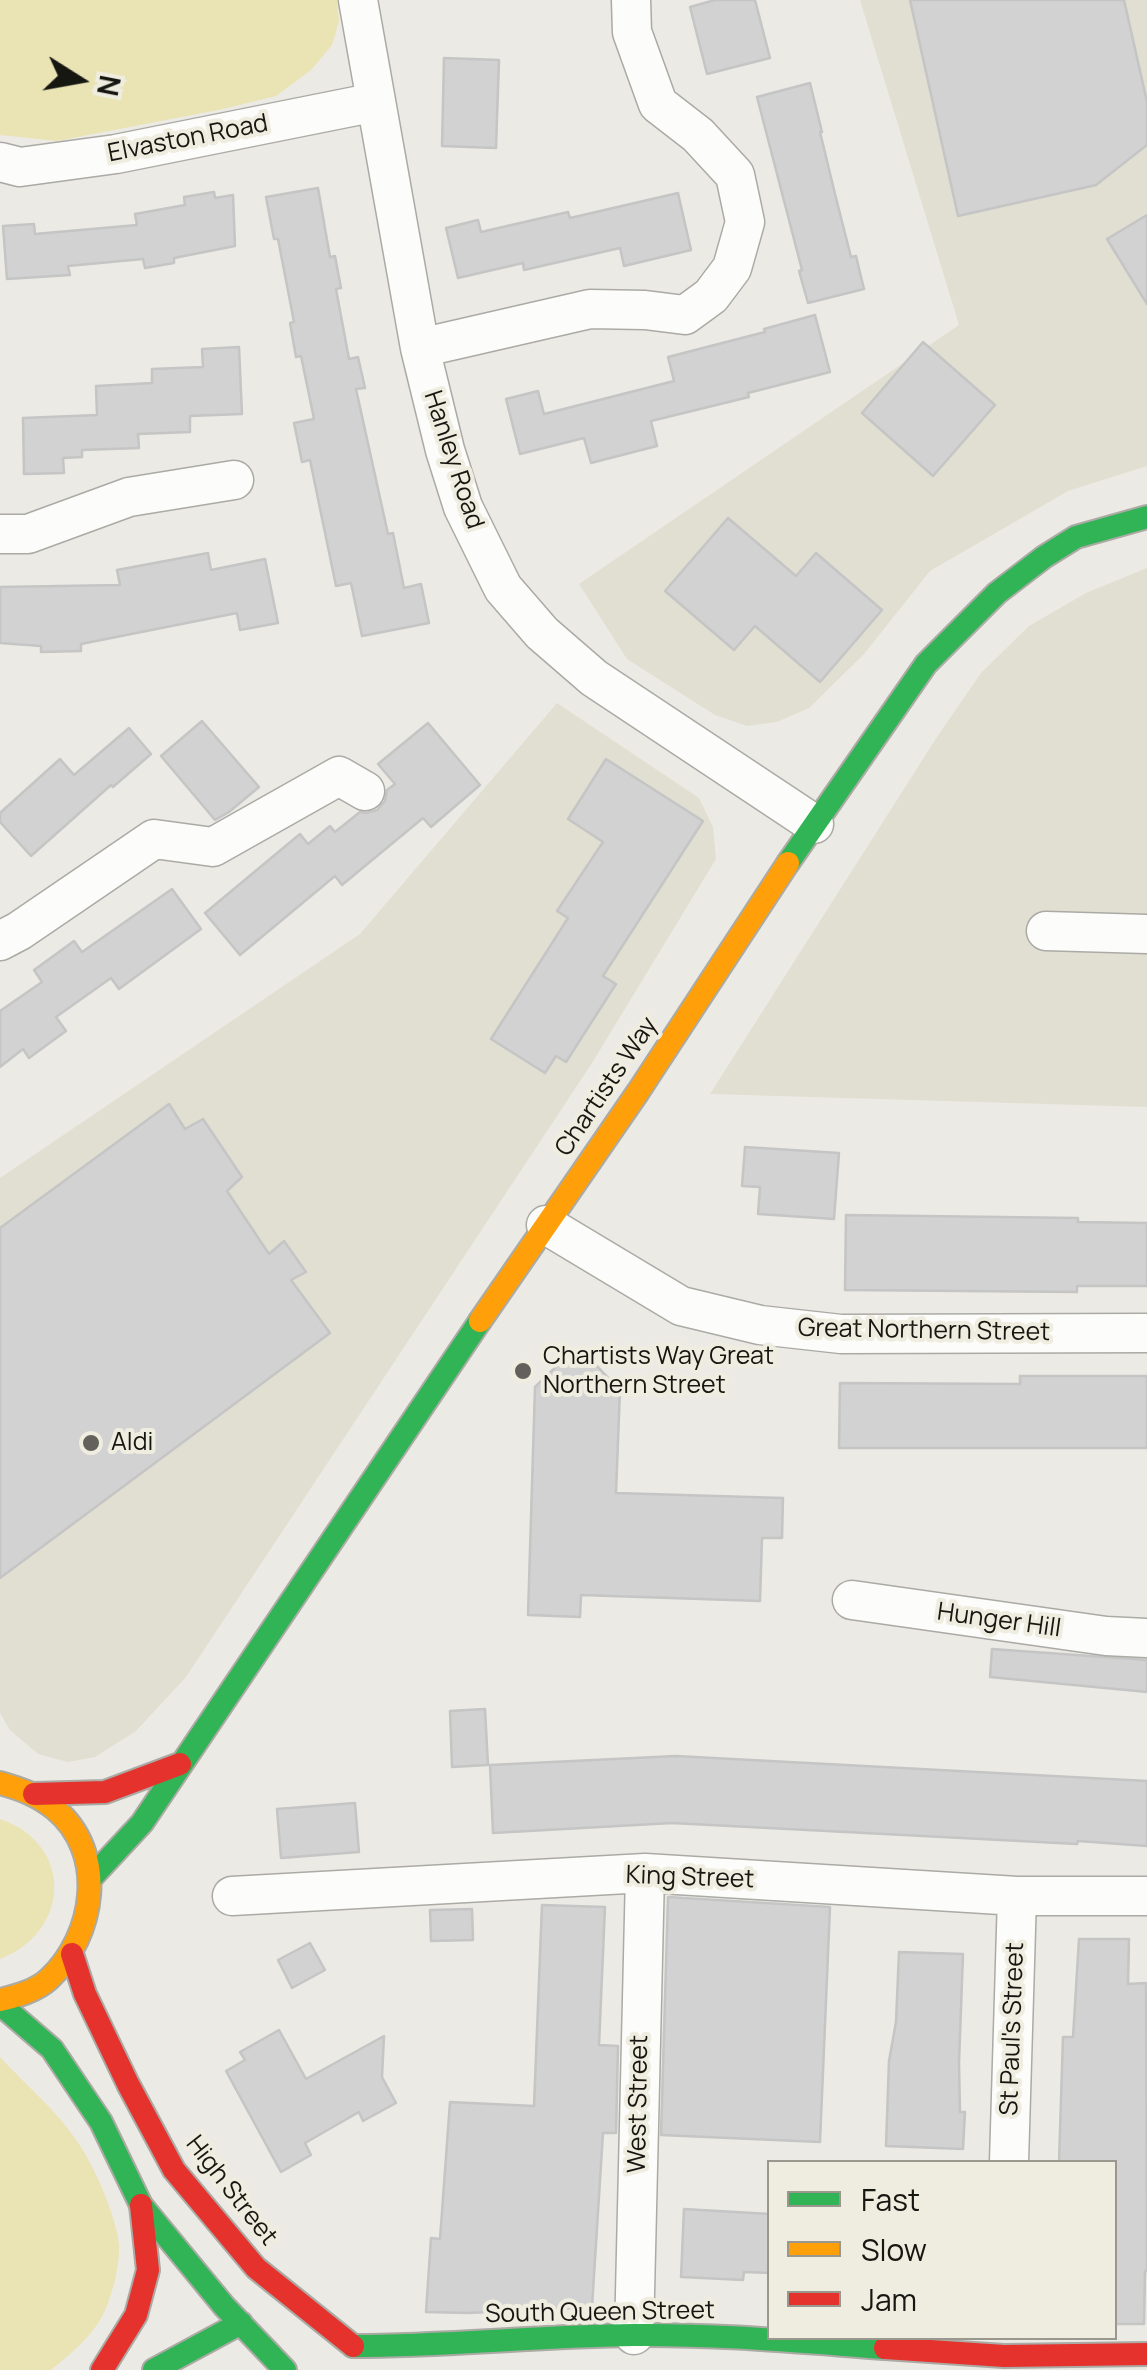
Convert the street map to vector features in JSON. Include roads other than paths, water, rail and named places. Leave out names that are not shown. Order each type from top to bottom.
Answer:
[{"type":"street","name":"Hanley Road","points":[[358,0],[420,348],[444,450],[463,507],[503,588],[542,632],[594,678],[814,824]]},
{"type":"street","points":[[420,348],[590,308],[685,315],[711,296],[732,268],[745,222],[735,176],[698,134],[658,104],[632,32],[631,0]]},
{"type":"street","name":"Elvaston Road","points":[[0,162],[20,167],[116,154],[376,102]]},
{"type":"street","points":[[0,534],[28,534],[129,497],[234,480]]},
{"type":"street","name":"Chartists Way","points":[[91,1878],[142,1823],[638,1092],[814,824],[926,664],[997,592],[1044,557],[1076,537],[1147,517]]},
{"type":"street","points":[[0,941],[154,840],[213,847],[339,776],[365,792]]},
{"type":"street","points":[[1046,930],[1147,934]]},
{"type":"street","name":"Great Northern Street","points":[[546,1225],[681,1306],[760,1325],[841,1334],[1147,1333]]},
{"type":"street","name":"Hunger Hill","points":[[852,1600],[1106,1636],[1147,1638]]},
{"type":"street","points":[[34,1794],[105,1792],[180,1764]]},
{"type":"street","points":[[2,1780],[34,1794],[65,1818],[82,1846],[91,1878],[91,1907],[84,1936],[48,1980],[0,2002],[52,2049],[101,2122],[141,2205],[224,2306],[285,2370]]},
{"type":"street","name":"King Street","points":[[232,1896],[645,1873],[1017,1896],[1147,1896]]},
{"type":"street","name":"West Street","points":[[634,2335],[645,1873]]},
{"type":"street","name":"St Paul's Street","points":[[1009,2160],[1017,1896]]},
{"type":"street","name":"High Street","points":[[72,1954],[128,2084],[174,2170],[256,2268],[354,2346]]},
{"type":"street","points":[[174,2170],[222,2267],[224,2306],[210,2338]]},
{"type":"street","points":[[102,2370],[136,2315],[148,2270],[141,2205]]},
{"type":"street","points":[[154,2370],[242,2323]]},
{"type":"street","name":"South Queen Street","points":[[354,2346],[634,2335],[767,2339]]},
{"type":"street","name":"South Queen Street","points":[[782,2340],[1004,2354],[1147,2354]]},
{"type":"street","points":[[337,2370],[354,2346]]},
{"type":"place","name":"Chartists Way Great Northern Street","points":[[523,1371]]},
{"type":"place","name":"Aldi","points":[[91,1443]]}]
